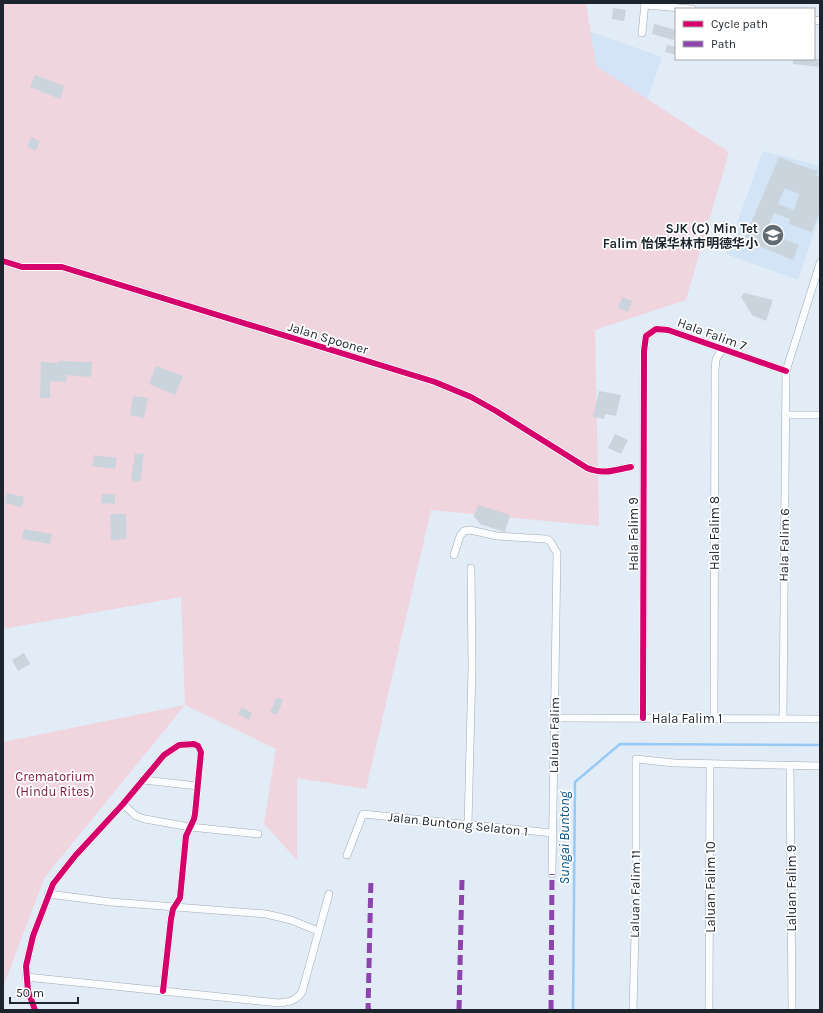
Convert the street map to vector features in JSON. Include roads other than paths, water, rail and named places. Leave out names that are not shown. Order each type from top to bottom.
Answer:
[{"type":"street","points":[[642,33],[645,4],[683,8]]},
{"type":"street","name":"Jalan Spooner","points":[[3,261],[22,266],[62,268],[435,382],[471,397],[587,468],[596,472],[605,472],[631,467]]},
{"type":"street","name":"Hala Falim 6","points":[[783,718],[786,371],[820,263]]},
{"type":"street","name":"Hala Falim 7","points":[[644,351],[646,336],[656,329],[668,330],[786,371]]},
{"type":"street","name":"Hala Falim 8","points":[[714,718],[715,370],[716,359],[722,350]]},
{"type":"street","name":"Hala Falim 9","points":[[643,718],[644,351]]},
{"type":"street","points":[[785,415],[820,415]]},
{"type":"street","name":"Laluan Falim","points":[[454,555],[460,536],[464,531],[470,530],[497,536],[546,539],[550,541],[557,553],[552,874]]},
{"type":"street","points":[[468,825],[472,667],[471,568]]},
{"type":"street","name":"Hala Falim 1","points":[[555,718],[820,719]]},
{"type":"street","points":[[35,1010],[28,992],[26,966],[28,953],[48,894],[61,873],[164,755],[179,745],[194,744],[198,746],[201,752],[194,819],[186,836],[180,898],[170,919],[163,991]]},
{"type":"street","name":"Laluan Falim 11","points":[[633,1010],[636,895],[636,759],[674,763],[710,764]]},
{"type":"street","points":[[710,764],[820,766]]},
{"type":"street","name":"Laluan Falim 10","points":[[710,764],[710,1010]]},
{"type":"street","name":"Laluan Falim 9","points":[[790,765],[792,1010]]},
{"type":"street","points":[[143,780],[198,786]]},
{"type":"street","points":[[122,804],[136,816],[145,819],[190,827],[258,834]]},
{"type":"street","name":"Jalan Buntong Selaton 1","points":[[347,855],[363,814],[553,833]]},
{"type":"street","points":[[48,894],[111,902],[266,914],[291,920],[318,931]]},
{"type":"street","points":[[26,978],[279,1003],[294,1001],[302,992],[329,894]]},
{"type":"waterway","name":"Sungai Buntong","points":[[573,1010],[575,782],[620,744],[820,745]]},
{"type":"place","name":"SJK (C) Min Tet Falim 怡保华林市明德华小","points":[[773,235]]},
{"type":"park label","name":"Crematorium (Hindu Rites)","points":[[55,784]]}]
